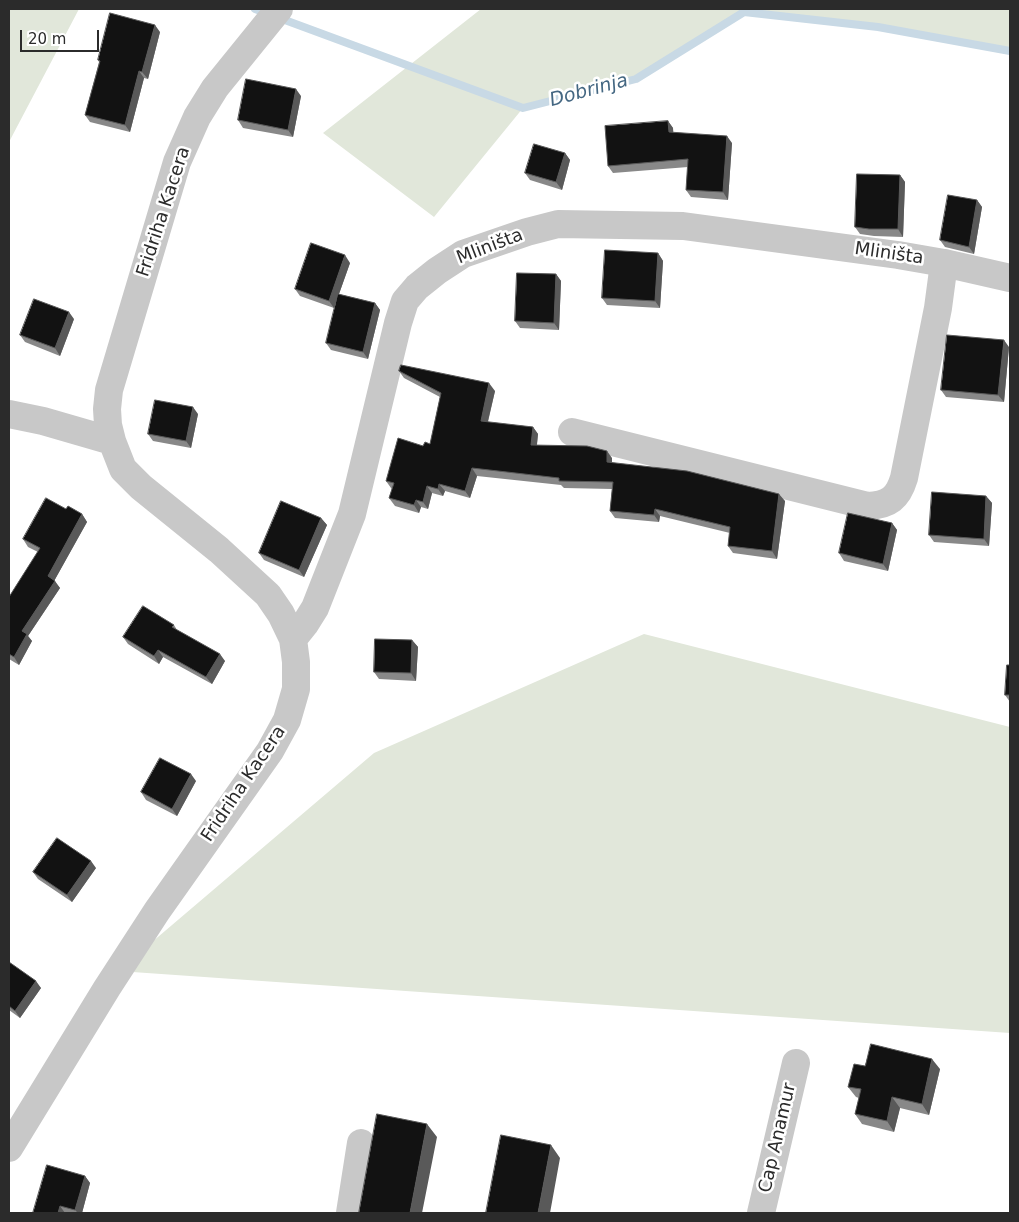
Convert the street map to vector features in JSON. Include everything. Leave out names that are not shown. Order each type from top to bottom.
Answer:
[{"type":"street","name":"Fridriha Kacera","points":[[9,1148],[107,988],[157,911],[270,751],[287,720],[296,689],[296,662],[293,639],[281,614],[268,595],[219,550],[141,487],[123,469],[112,440],[107,409],[109,390],[177,162],[197,117],[211,95],[279,9]]},
{"type":"street","name":"Mliništa","points":[[293,639],[315,608],[352,514],[405,301],[417,287],[463,254],[527,232],[558,224],[682,226],[888,254],[944,263],[1010,278]]},
{"type":"street","name":"Mliništa","points":[[572,432],[868,506],[880,505],[893,498],[900,489],[904,478],[938,308],[944,263]]},
{"type":"street","points":[[9,414],[44,421],[112,440]]},
{"type":"street","name":"Cap Anamur","points":[[761,1213],[796,1063]]},
{"type":"street","points":[[350,1213],[361,1143]]},
{"type":"shaded area","points":[[9,9],[79,9],[9,142]]},
{"type":"shaded area","points":[[481,9],[1010,9],[1010,51],[878,27],[744,12],[636,79],[523,108],[434,217],[323,133]]},
{"type":"shaded area","points":[[644,634],[1010,727],[1010,1033],[118,971],[374,753]]},
{"type":"building","points":[[110,13],[155,25],[142,72],[139,71],[125,125],[85,115],[100,61],[98,60]]},
{"type":"building","points":[[246,79],[296,89],[288,130],[238,120]]},
{"type":"building","points":[[668,121],[669,132],[727,136],[723,192],[686,190],[688,159],[608,166],[605,126]]},
{"type":"building","points":[[534,144],[565,153],[556,182],[525,173]]},
{"type":"building","points":[[857,174],[900,175],[898,229],[855,227]]},
{"type":"building","points":[[948,195],[977,200],[969,247],[940,240]]},
{"type":"building","points":[[311,243],[345,255],[329,301],[295,289]]},
{"type":"building","points":[[605,250],[658,253],[655,301],[602,298]]},
{"type":"building","points":[[517,273],[556,274],[554,323],[515,321]]},
{"type":"building","points":[[338,294],[375,303],[363,352],[326,343]]},
{"type":"building","points":[[34,299],[69,312],[55,348],[20,335]]},
{"type":"building","points":[[947,335],[1004,340],[998,395],[941,390]]},
{"type":"building","points":[[401,365],[489,383],[481,421],[533,427],[531,445],[587,446],[607,451],[607,462],[687,471],[779,494],[772,551],[728,546],[730,527],[655,509],[654,515],[610,511],[613,482],[559,481],[559,478],[472,468],[465,491],[439,484],[438,489],[427,486],[423,502],[416,500],[414,505],[389,498],[394,483],[386,481],[398,438],[423,446],[425,442],[430,444],[441,393],[399,371]]},
{"type":"building","points":[[155,400],[193,407],[186,441],[148,434]]},
{"type":"building","points":[[932,492],[986,496],[984,539],[929,535]]},
{"type":"building","points":[[46,498],[66,509],[68,506],[82,514],[48,576],[55,581],[22,631],[27,634],[14,657],[9,654],[9,597],[40,548],[23,539]]},
{"type":"building","points":[[281,501],[321,518],[299,570],[259,553]]},
{"type":"building","points":[[848,513],[892,523],[883,564],[839,553]]},
{"type":"building","points":[[143,606],[174,625],[172,627],[220,654],[206,677],[158,650],[154,656],[123,637]]},
{"type":"building","points":[[375,639],[412,640],[411,673],[374,672]]},
{"type":"building","points":[[1007,665],[1010,665],[1010,695],[1005,695]]},
{"type":"building","points":[[160,758],[191,774],[172,809],[141,792]]},
{"type":"building","points":[[57,838],[91,861],[67,895],[33,872]]},
{"type":"building","points":[[9,962],[36,981],[15,1011],[9,1006]]},
{"type":"building","points":[[871,1044],[932,1059],[922,1104],[892,1097],[887,1121],[855,1114],[861,1089],[848,1087],[854,1064],[865,1066]]},
{"type":"building","points":[[377,1114],[427,1124],[410,1213],[359,1213]]},
{"type":"building","points":[[501,1135],[551,1145],[538,1213],[486,1213]]},
{"type":"building","points":[[47,1165],[85,1176],[75,1210],[60,1206],[58,1213],[33,1213]]},
{"type":"waterway","name":"Dobrinja","points":[[255,9],[523,108],[636,79],[744,12],[878,27],[1010,51]]}]
